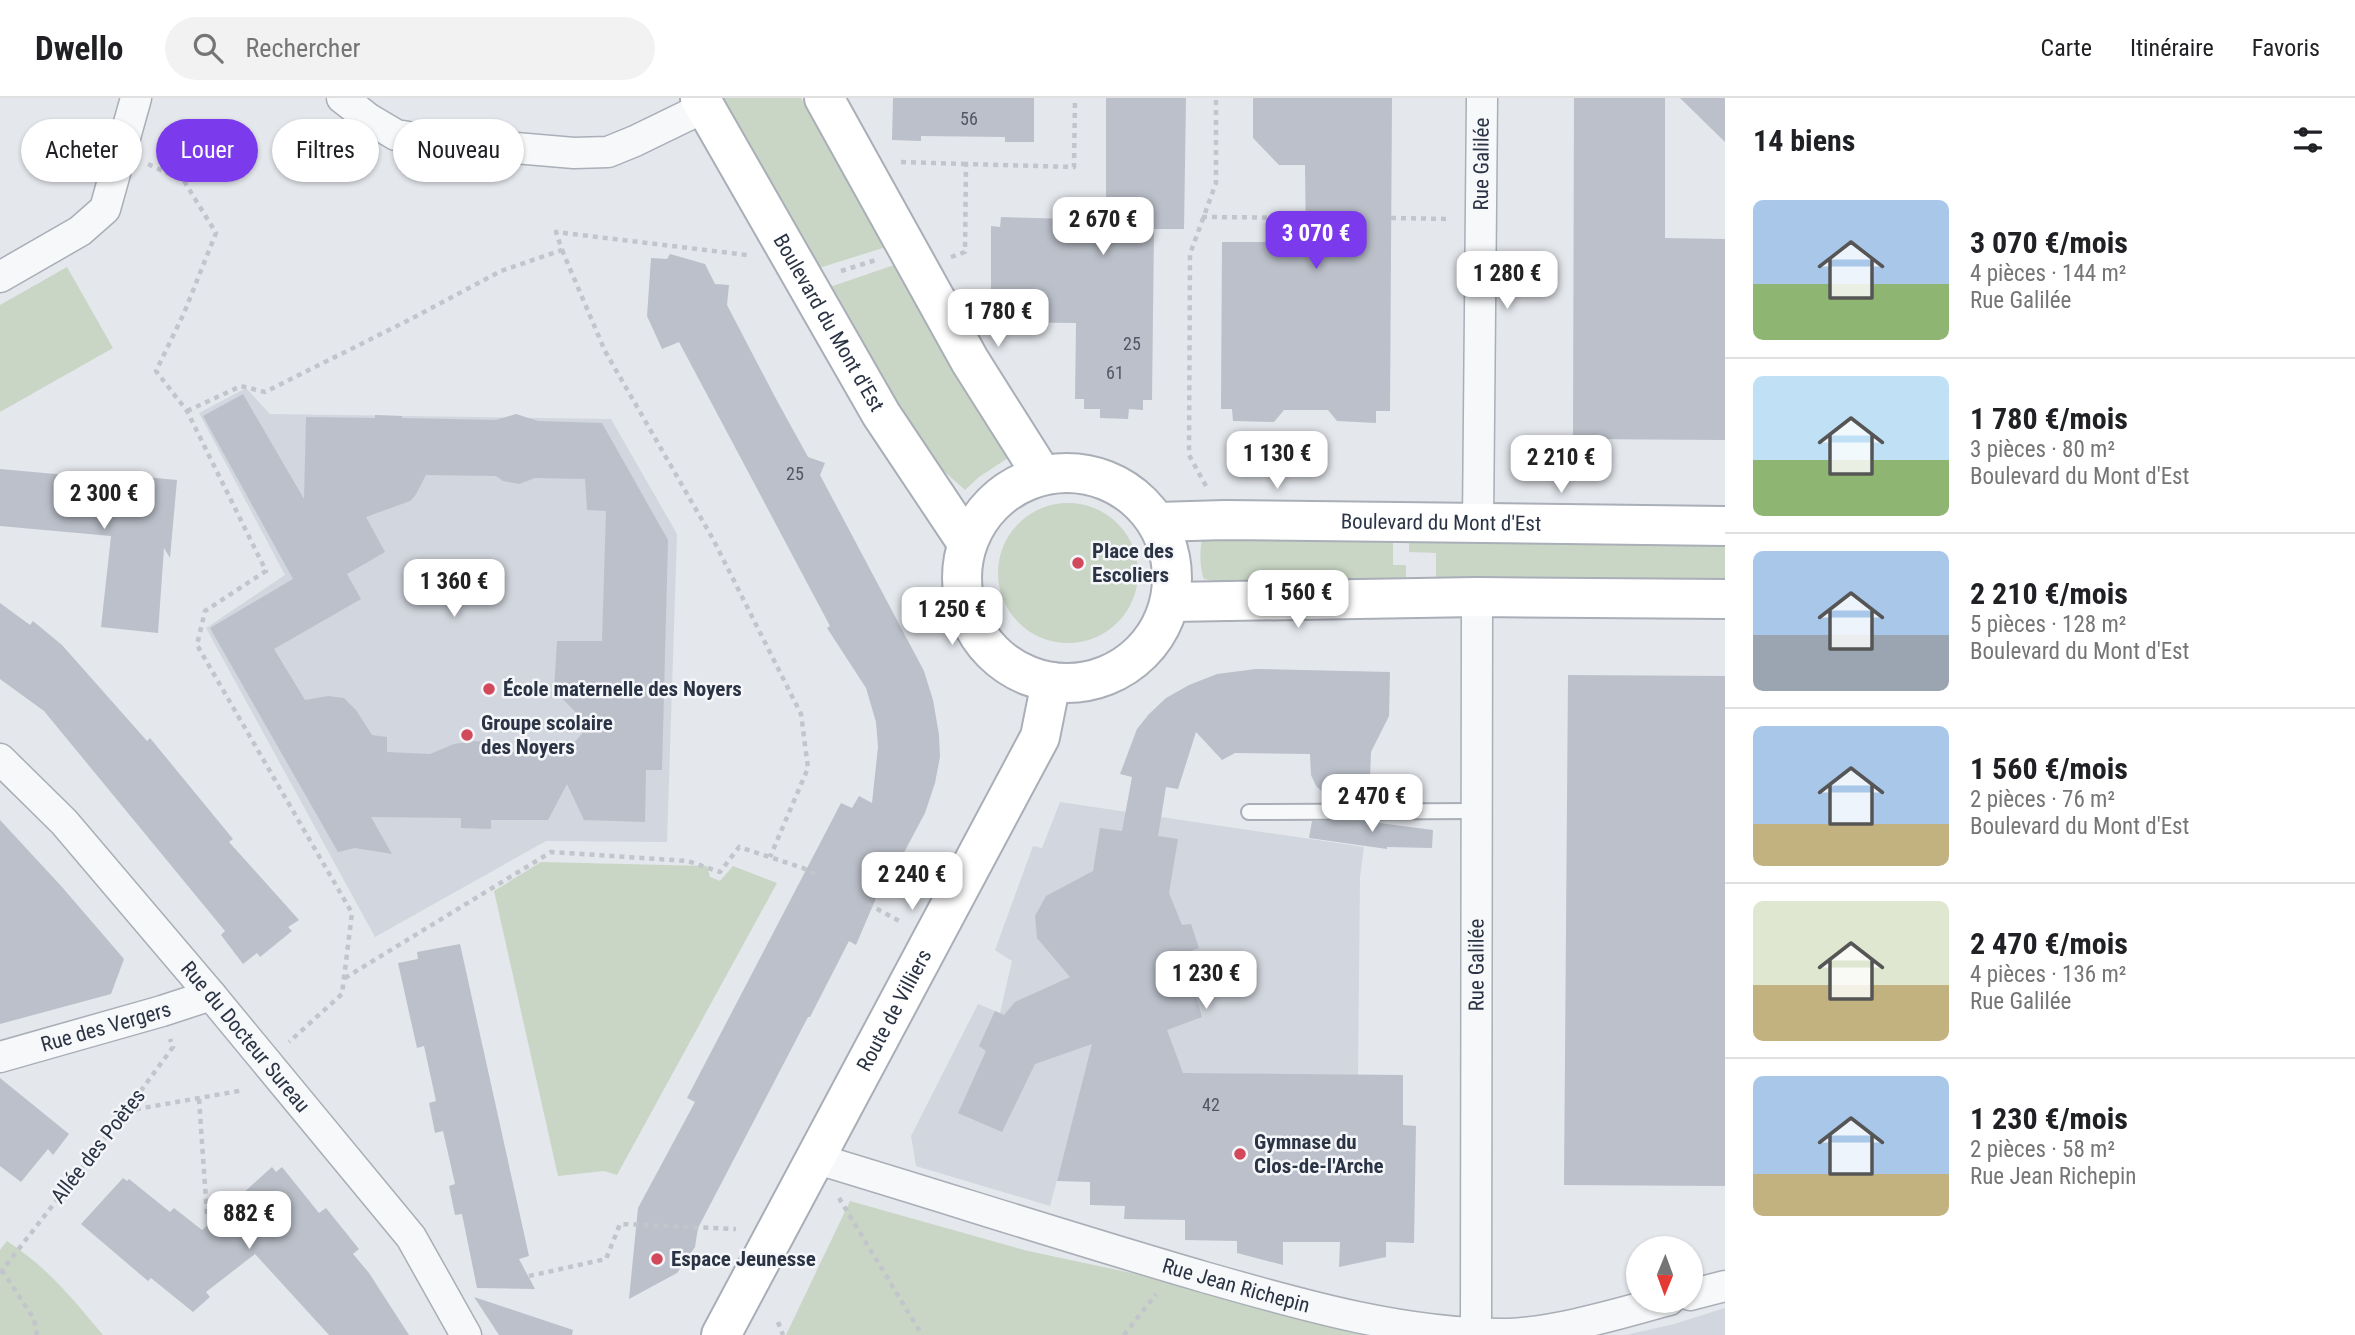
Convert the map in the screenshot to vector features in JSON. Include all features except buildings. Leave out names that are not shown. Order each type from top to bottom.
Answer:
[{"type":"main road","points":[[824,98],[970,360],[1042,475]]},
{"type":"main road","name":"Boulevard du Mont d'Est","points":[[703,103],[881,414],[967,543]]},
{"type":"main road","points":[[1075,472],[1107,480],[1136,497],[1157,522],[1172,560],[1171,602],[1155,638],[1127,666],[1090,681],[1051,682],[1016,671],[987,648],[968,616],[961,580],[967,543],[984,512],[1010,489],[1042,475],[1075,472]]},
{"type":"main road","name":"Boulevard du Mont d'Est","points":[[1157,522],[1225,520],[1725,526]]},
{"type":"main road","points":[[1171,602],[1477,597],[1725,599]]},
{"type":"main road","name":"Route de Villiers","points":[[721,1335],[1040,737],[1051,682]]},
{"type":"street","points":[[130,119],[136,98]]},
{"type":"street","points":[[342,98],[369,120],[396,135],[434,141],[573,153],[608,152],[635,141],[703,103]]},
{"type":"street","name":"Rue Galilée","points":[[1478,523],[1482,98]]},
{"type":"street","points":[[0,277],[80,231],[105,209],[112,182]]},
{"type":"street","name":"Rue Galilée","points":[[1476,1333],[1477,597]]},
{"type":"street","name":"Rue du Docteur Sureau","points":[[0,759],[64,822],[411,1237],[466,1335]]},
{"type":"street","name":"Rue des Vergers","points":[[0,1058],[162,1012],[211,995]]},
{"type":"street","name":"Rue Jean Richepin","points":[[814,1158],[1318,1310],[1434,1332],[1507,1334],[1559,1329],[1626,1311]]},
{"type":"street","points":[[1703,1292],[1725,1286]]},
{"type":"lane","points":[[1249,812],[1476,811]]},
{"type":"path","points":[[859,160],[1074,167],[1075,98]]},
{"type":"path","points":[[1216,98],[1216,183],[1190,254],[1189,456],[1225,520]]},
{"type":"path","points":[[142,161],[184,181],[216,233],[184,313],[156,371],[187,411],[266,571],[205,611],[197,645],[352,913],[342,994],[267,1062]]},
{"type":"path","points":[[807,282],[910,250],[946,259],[965,251],[966,164]]},
{"type":"path","points":[[1202,217],[1326,218]]},
{"type":"path","points":[[1391,218],[1482,220]]},
{"type":"path","points":[[769,857],[808,768],[801,714],[713,539],[604,351],[556,232],[761,256],[785,244]]},
{"type":"path","points":[[187,411],[241,386],[265,391],[501,271],[562,250]]},
{"type":"path","points":[[344,978],[551,852],[688,861],[720,872],[738,847],[803,868],[818,876]]},
{"type":"path","name":"Allée des Poètes","points":[[1,1272],[173,1047],[162,1012]]},
{"type":"path","points":[[126,1111],[244,1090]]},
{"type":"path","points":[[200,1099],[207,1215]]},
{"type":"path","points":[[814,1158],[922,1335]]},
{"type":"path","points":[[529,1276],[606,1259],[620,1224],[777,1230]]},
{"type":"path","points":[[1124,1335],[1143,1308],[1167,1285],[1178,1269]]},
{"type":"path","points":[[1,1272],[34,1319],[37,1335]]},
{"type":"path","points":[[778,1322],[783,1335]]},
{"type":"shaded area","name":"Groupe scolaire des Noyers","points":[[246,388],[270,414],[611,419],[677,534],[667,842],[546,841],[375,937],[206,628],[285,575],[199,413]]},
{"type":"shaded area","points":[[1060,802],[1364,847],[1360,877],[1358,1075],[1157,1073],[1083,1083],[1050,1206],[916,1166],[911,1136],[978,1004],[1000,1013],[1012,961],[995,950],[1033,846],[1042,848]]},
{"type":"shaded area","points":[[1725,1308],[1725,1335],[1626,1335],[1674,1324]]},
{"type":"green space","points":[[718,98],[801,98],[886,247],[816,269]]},
{"type":"green space","points":[[894,265],[1008,458],[965,490],[935,463],[897,406],[827,288]]},
{"type":"green space","points":[[67,267],[113,348],[0,412],[0,305]]},
{"type":"green space","points":[[1068,503],[1095,508],[1118,523],[1133,546],[1138,573],[1133,600],[1118,623],[1095,638],[1068,643],[1041,638],[1018,623],[1003,600],[998,573],[1003,546],[1018,523],[1041,508]]},
{"type":"green space","points":[[1393,537],[1393,565],[1406,565],[1406,583],[1230,584],[1204,579],[1202,570],[1203,538]]},
{"type":"green space","points":[[1409,539],[1725,543],[1725,583],[1436,581],[1436,553],[1409,552]]},
{"type":"green space","points":[[541,862],[707,866],[710,877],[720,881],[733,866],[777,883],[617,1175],[604,1171],[558,1176],[494,891]]},
{"type":"green space","points":[[850,1201],[1028,1251],[1207,1289],[1395,1335],[786,1335]]},
{"type":"green space","points":[[7,1241],[47,1273],[103,1335],[0,1335],[0,1250]]},
{"type":"place","name":"Place des Escoliers","points":[[1078,563]]},
{"type":"place","name":"École maternelle des Noyers","points":[[489,689]]},
{"type":"place","name":"Groupe scolaire des Noyers","points":[[467,735]]},
{"type":"place","name":"Gymnase du Clos-de-l'Arche","points":[[1240,1154]]},
{"type":"place","name":"Espace Jeunesse","points":[[657,1259]]}]
